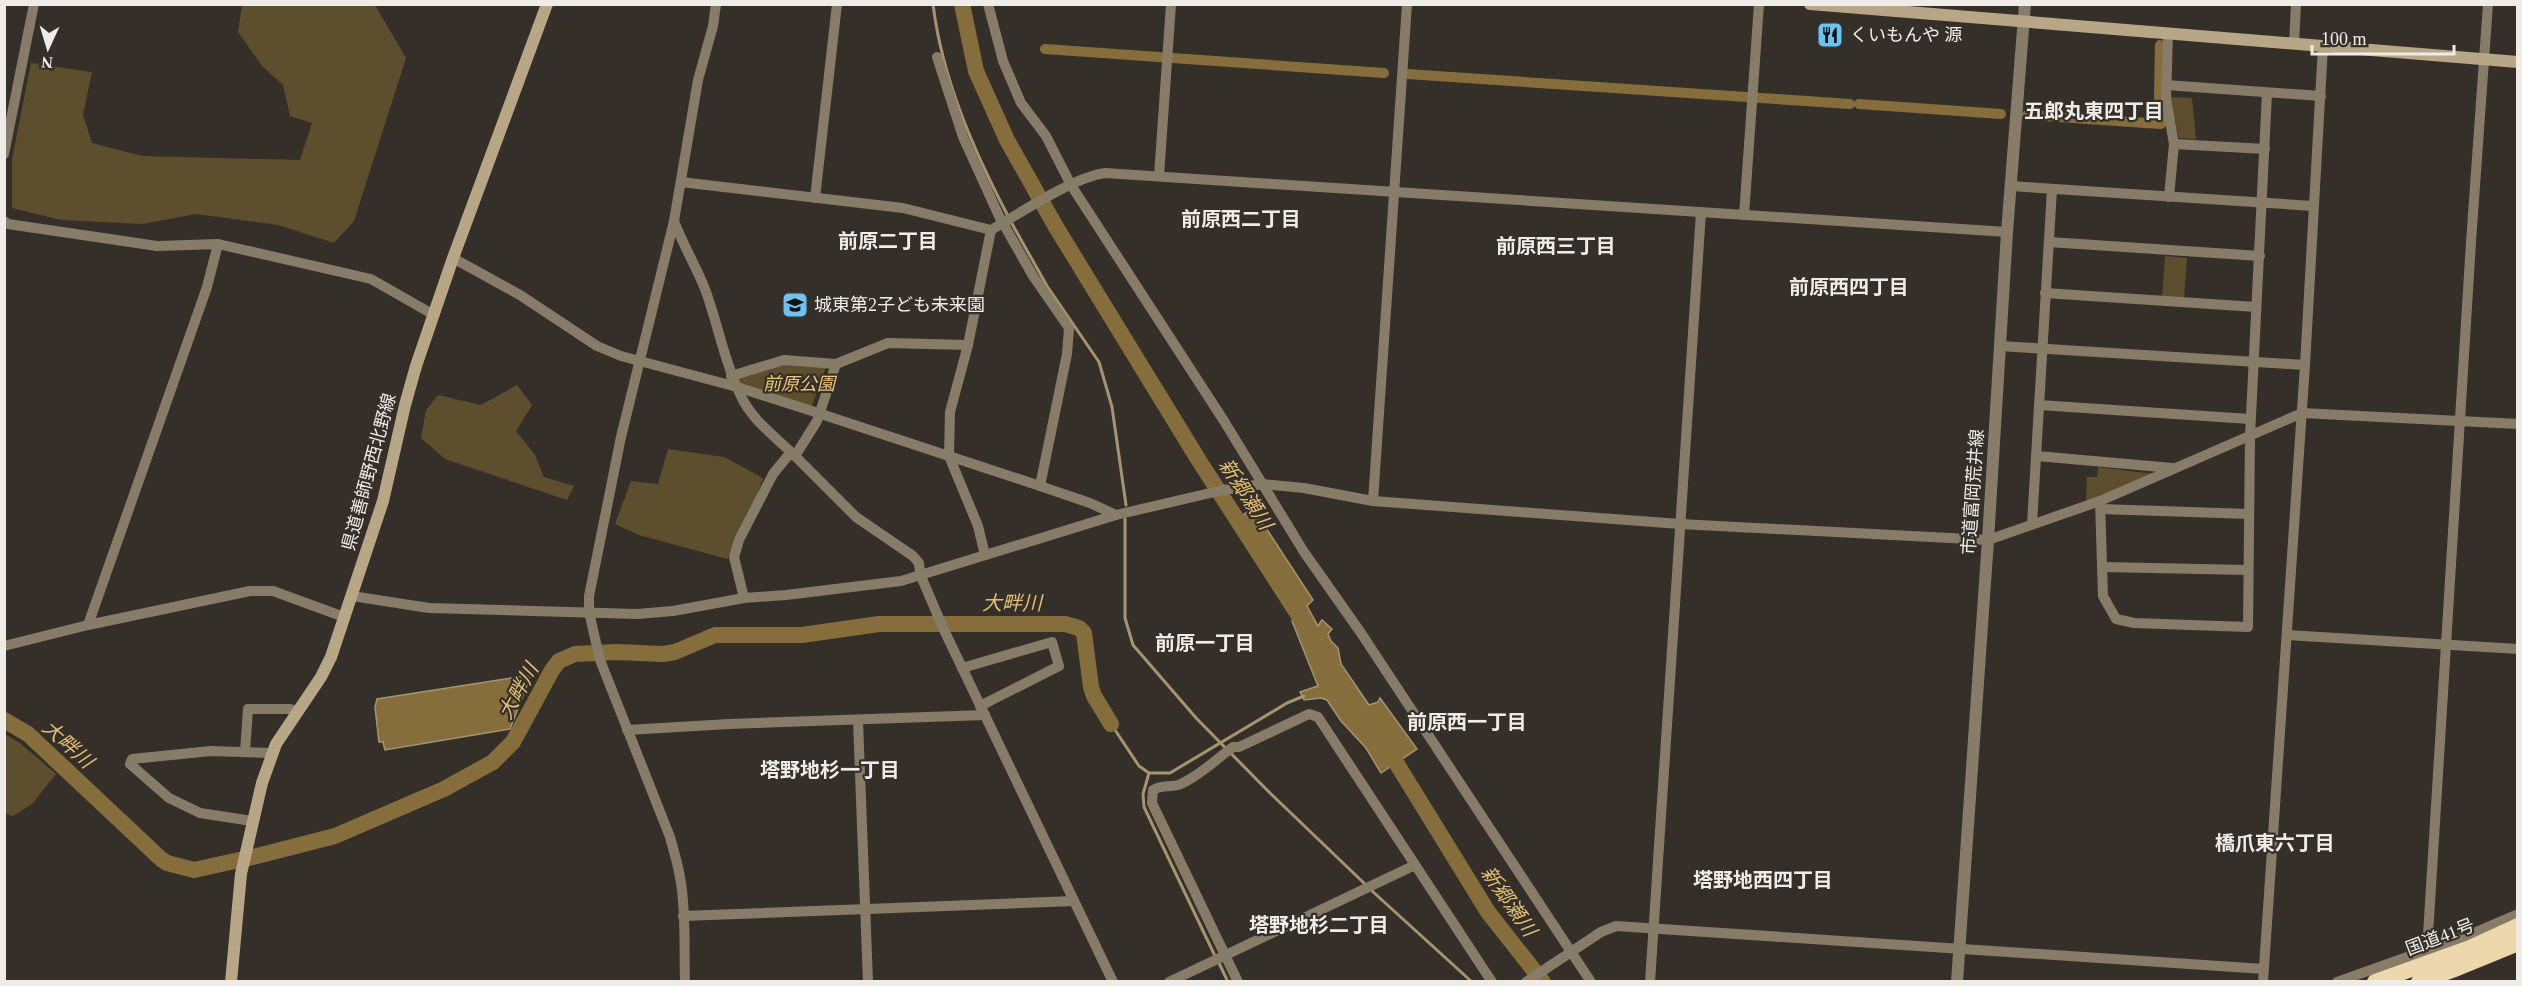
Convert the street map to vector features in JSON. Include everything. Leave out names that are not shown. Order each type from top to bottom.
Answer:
[{"type":"highway","name":"国道41号","points":[[2375,981],[2470,948],[2517,926]]},
{"type":"highway","name":"国道41号","points":[[2419,981],[2517,943]]},
{"type":"main road","name":"県道善師野西北野線","points":[[231,981],[241,873],[246,845],[272,753],[321,677],[331,657],[383,501],[405,405],[434,315],[547,4]]},
{"type":"main road","points":[[1810,4],[2517,62]]},
{"type":"street","points":[[4,154],[34,4]]},
{"type":"street","points":[[685,981],[681,884],[669,837],[600,660],[589,612],[604,520],[639,361],[674,221],[698,80],[713,26],[716,4]]},
{"type":"street","points":[[815,198],[837,4]]},
{"type":"street","points":[[988,4],[1003,62],[1021,103],[1046,136],[1071,185],[1224,421],[1304,552],[1591,981]]},
{"type":"street","points":[[1159,176],[1171,4]]},
{"type":"street","points":[[1373,501],[1407,4]]},
{"type":"street","points":[[1744,215],[1759,4]]},
{"type":"street","name":"市道富岡荒井線","points":[[1957,981],[2010,186],[2025,4]]},
{"type":"street","points":[[2294,44],[2296,4]]},
{"type":"street","points":[[2427,951],[2488,4]]},
{"type":"street","points":[[2168,34],[2166,98],[2174,144],[2169,197]]},
{"type":"street","points":[[2262,981],[2305,365],[2323,46]]},
{"type":"street","points":[[937,57],[969,153],[1003,223],[1042,291],[1069,328],[1067,354],[1040,486]]},
{"type":"street","points":[[2166,85],[2320,96]]},
{"type":"street","points":[[2101,505],[2103,596],[2116,619],[2123,622],[2248,627],[2250,419],[2267,93]]},
{"type":"street","points":[[2174,144],[2265,149]]},
{"type":"street","points":[[985,555],[978,526],[949,456],[950,412],[968,345],[992,231],[1071,185],[1093,175],[1105,173],[1159,176],[2007,232]]},
{"type":"street","points":[[681,182],[903,208],[992,231]]},
{"type":"street","points":[[2010,186],[2313,206]]},
{"type":"street","points":[[2032,524],[2052,189]]},
{"type":"street","points":[[1650,981],[1701,212]]},
{"type":"street","points":[[4,221],[8,224],[157,246],[218,244],[371,279],[434,315]]},
{"type":"street","points":[[674,221],[684,249],[704,287],[731,376],[756,419],[856,517],[913,556],[919,563],[920,573],[942,625],[1113,981]]},
{"type":"street","points":[[2049,242],[2260,255]]},
{"type":"street","points":[[88,625],[207,287],[218,244]]},
{"type":"street","points":[[453,258],[520,295],[597,346],[621,356],[737,387],[818,413],[1090,503],[1116,515]]},
{"type":"street","points":[[2045,293],[2256,307]]},
{"type":"street","points":[[731,376],[784,360],[836,364],[888,344],[968,345]]},
{"type":"street","points":[[2000,346],[2305,365]]},
{"type":"street","points":[[744,598],[734,557],[737,548],[773,474],[793,454],[818,421],[818,413],[836,364]]},
{"type":"street","points":[[2039,405],[2250,419]]},
{"type":"street","points":[[352,596],[429,608],[637,614],[673,611],[744,598],[901,581],[920,573],[1116,515],[1262,484],[1304,488],[1373,501],[1680,524],[1988,540],[2032,524],[2101,505],[2175,468],[2301,413],[2517,424]]},
{"type":"street","points":[[2037,456],[2175,468]]},
{"type":"street","points":[[2101,505],[2249,514]]},
{"type":"street","points":[[2103,567],[2248,570]]},
{"type":"street","points":[[4,646],[88,625],[250,591],[273,591],[344,617]]},
{"type":"street","points":[[2287,635],[2517,649]]},
{"type":"street","points":[[627,730],[858,720],[982,711],[1059,666],[1052,642],[962,668]]},
{"type":"street","points":[[245,752],[248,709],[297,711]]},
{"type":"street","points":[[1238,981],[1152,803],[1153,790],[1156,787],[1178,786],[1211,767],[1233,747],[1239,747],[1309,714],[1318,717],[1492,981]]},
{"type":"street","points":[[858,720],[868,981]]},
{"type":"street","points":[[252,821],[200,813],[169,798],[130,764],[132,759],[211,751],[272,753]]},
{"type":"street","points":[[1169,981],[1415,864]]},
{"type":"street","points":[[683,916],[1074,901]]},
{"type":"street","points":[[2337,981],[2427,951],[2517,915]]},
{"type":"street","points":[[1526,981],[1601,932],[1616,926],[2264,969]]},
{"type":"green space","points":[[242,5],[375,5],[406,58],[354,221],[334,243],[278,225],[196,214],[142,224],[61,220],[12,208],[12,159],[31,63],[92,72],[83,115],[92,143],[142,156],[300,160],[312,123],[290,116],[283,85],[263,67],[238,32]]},
{"type":"green space","points":[[2170,97],[2192,98],[2196,139],[2179,138]]},
{"type":"green space","points":[[2165,256],[2187,258],[2184,299],[2162,298]]},
{"type":"green space","name":"前原公園","points":[[788,364],[826,367],[811,408],[739,385],[736,378]]},
{"type":"green space","points":[[517,385],[532,405],[516,431],[535,455],[544,477],[574,486],[567,500],[445,459],[421,438],[426,410],[438,395],[481,405]]},
{"type":"green space","points":[[668,449],[724,457],[763,478],[751,514],[727,559],[639,535],[615,524],[631,481],[658,484]]},
{"type":"green space","points":[[2098,467],[2154,474],[2086,502],[2087,477],[2097,477]]},
{"type":"green space","points":[[5,734],[21,744],[56,774],[32,804],[13,816],[5,814]]},
{"type":"water","points":[[1253,508],[1313,600],[1307,606],[1318,626],[1322,620],[1332,629],[1328,634],[1338,648],[1341,664],[1369,705],[1378,702],[1380,698],[1417,749],[1381,773],[1366,748],[1341,721],[1327,700],[1321,698],[1304,700],[1300,692],[1318,686],[1292,621],[1299,608],[1282,579],[1267,560],[1243,515]]},
{"type":"water","points":[[531,675],[510,729],[385,750],[383,742],[379,742],[375,707],[377,699]]},
{"type":"waterway","points":[[933,4],[944,60],[961,114],[1008,216]]},
{"type":"waterway","name":"新郷瀬川","points":[[962,4],[976,71],[1007,140],[1056,227],[1198,459],[1308,630]]},
{"type":"waterway","points":[[2027,115],[2161,124],[2164,121],[2159,97],[2160,45]]},
{"type":"waterway","points":[[1045,49],[1384,73]]},
{"type":"waterway","points":[[1407,74],[1850,104]]},
{"type":"waterway","points":[[1859,104],[2001,114]]},
{"type":"waterway","points":[[1011,222],[1047,286],[1099,362],[1112,407],[1126,505]]},
{"type":"waterway","points":[[1125,519],[1125,618],[1133,645],[1197,719],[1366,885]]},
{"type":"waterway","name":"大畔川","points":[[4,720],[28,734],[161,859],[167,863],[194,870],[335,836],[444,789],[493,762],[513,742],[552,670],[559,661],[575,654],[617,652],[663,654],[675,652],[715,635],[802,635],[879,624],[1065,624],[1079,628],[1084,633],[1091,687],[1111,724]]},
{"type":"waterway","points":[[1111,724],[1139,766],[1149,773],[1170,773],[1287,703],[1304,696]]},
{"type":"waterway","name":"新郷瀬川","points":[[1384,743],[1488,912],[1543,982]]},
{"type":"waterway","points":[[1149,773],[1143,794],[1144,807],[1215,956]]},
{"type":"waterway","points":[[1371,890],[1472,982]]},
{"type":"waterway","points":[[1218,961],[1228,982]]},
{"type":"place","name":"くいもんや 源","points":[[1830,35]]},
{"type":"place","name":"城東第2子ども未来園","points":[[795,305]]},
{"type":"district","name":"五郎丸東四丁目","points":[[2094,111]]},
{"type":"district","name":"前原西二丁目","points":[[1241,219]]},
{"type":"district","name":"前原二丁目","points":[[888,241]]},
{"type":"district","name":"前原西三丁目","points":[[1556,246]]},
{"type":"district","name":"前原西四丁目","points":[[1849,287]]},
{"type":"district","name":"前原一丁目","points":[[1205,643]]},
{"type":"district","name":"前原西一丁目","points":[[1467,722]]},
{"type":"district","name":"塔野地杉一丁目","points":[[830,770]]},
{"type":"district","name":"橋爪東六丁目","points":[[2275,843]]},
{"type":"district","name":"塔野地西四丁目","points":[[1763,880]]},
{"type":"district","name":"塔野地杉二丁目","points":[[1319,925]]}]
